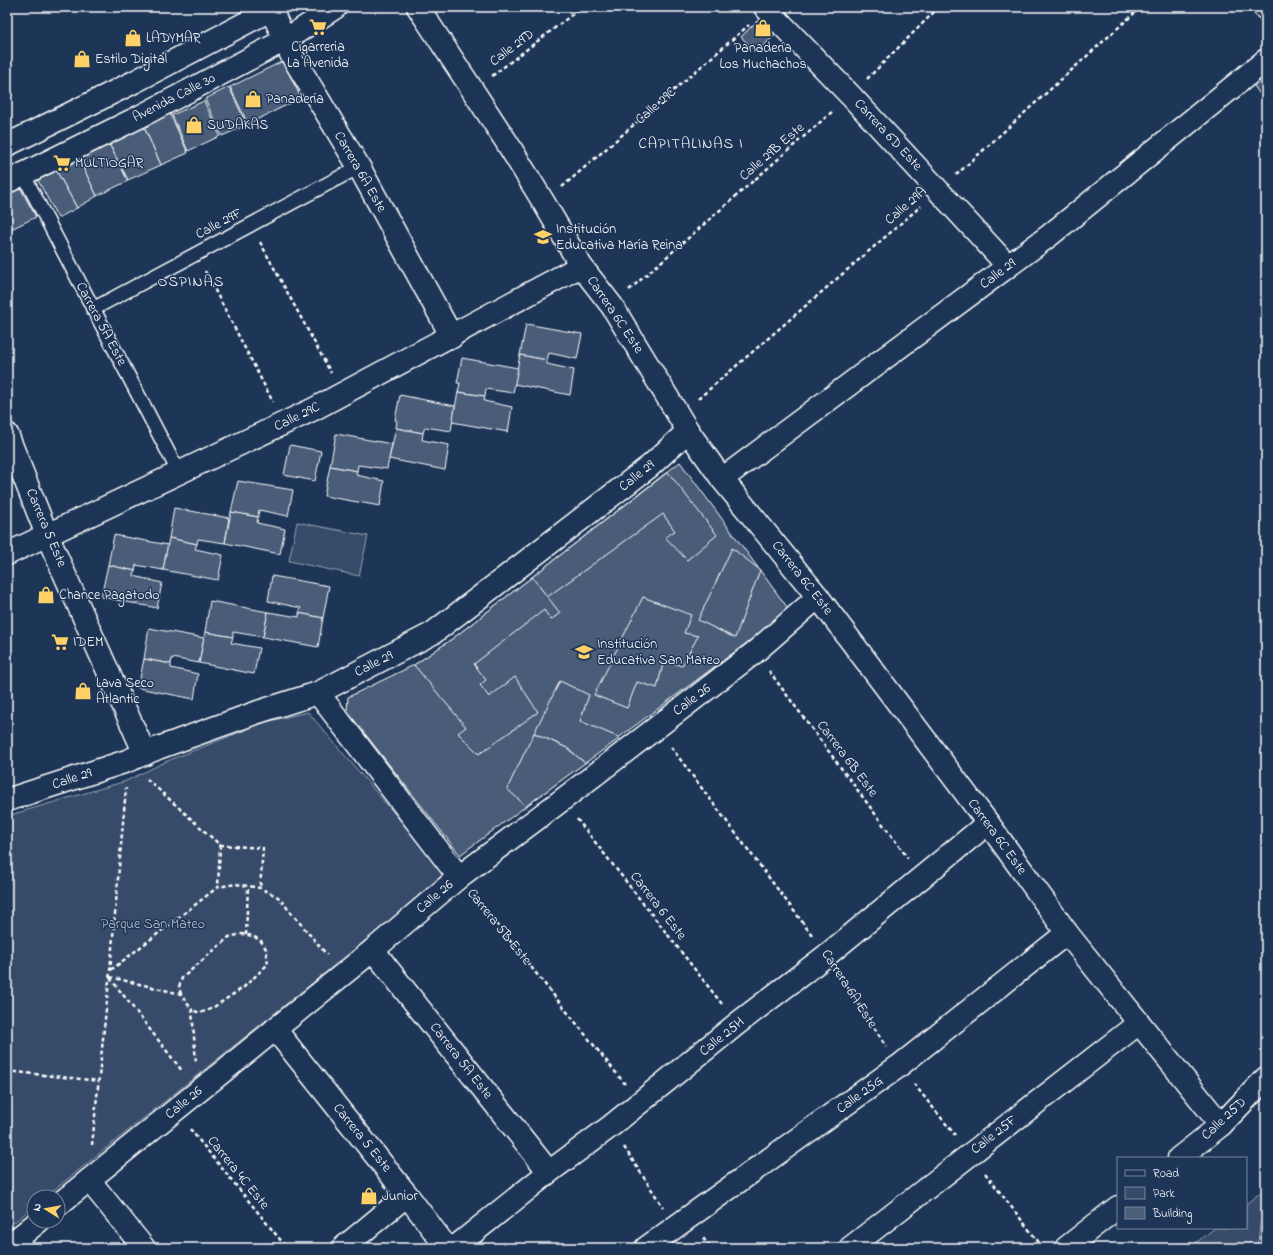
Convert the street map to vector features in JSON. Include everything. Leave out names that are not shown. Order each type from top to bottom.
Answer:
[{"type":"street","name":"Avenida Calle 30","points":[[15,178],[139,116],[285,40],[336,7]]},
{"type":"street","name":"Carrera 6C Este","points":[[418,7],[544,203],[581,266],[612,306],[684,423],[722,479],[818,597],[988,823],[1067,933],[1221,1125]]},
{"type":"street","name":"Carrera 6A Este","points":[[272,8],[291,54],[359,167],[452,336]]},
{"type":"street","points":[[7,145],[134,82],[272,8]]},
{"type":"street","name":"Carrera 6D Este","points":[[767,8],[939,190],[1008,266]]},
{"type":"street","name":"Calle 29","points":[[722,479],[1050,235],[1266,60]]},
{"type":"street","name":"Calle 29C","points":[[7,554],[314,410],[581,266]]},
{"type":"street","name":"Calle 29","points":[[7,800],[136,758],[258,712],[318,693],[430,627],[650,466],[684,423]]},
{"type":"street","name":"Carrera 5 Este","points":[[7,434],[136,758]]},
{"type":"street","name":"Calle 26","points":[[66,1199],[373,950],[459,877],[755,652],[818,597]]},
{"type":"street","name":"Carrera 5B Este","points":[[318,693],[459,877]]},
{"type":"street","name":"Calle 25H","points":[[454,1248],[549,1172],[611,1126],[738,1023],[827,955],[988,823]]},
{"type":"street","name":"Calle 25G","points":[[646,1248],[899,1066],[1067,933]]},
{"type":"street","name":"Carrera 5A Este","points":[[373,950],[549,1172]]},
{"type":"street","name":"Calle 25F","points":[[850,1248],[1139,1023]]},
{"type":"street","name":"Carrera 5 Este","points":[[275,1029],[407,1195],[447,1248]]},
{"type":"street","name":"Calle 25D","points":[[1181,1157],[1221,1125],[1266,1078]]},
{"type":"street","points":[[89,1180],[144,1248]]},
{"type":"street","points":[[343,1248],[407,1195]]},
{"type":"street","points":[[1066,1248],[1117,1208]]},
{"type":"street","points":[[7,1242],[17,1239],[29,1229]]},
{"type":"lane","name":"Calle 29F","points":[[94,309],[359,167]]},
{"type":"lane","name":"Carrera 5A Este","points":[[15,178],[94,309],[179,473]]},
{"type":"path","name":"Calle 29D","points":[[472,91],[582,7]]},
{"type":"path","name":"Calle 29B Este","points":[[612,306],[851,96],[939,7]]},
{"type":"path","name":"Calle 29A","points":[[684,423],[1141,7]]},
{"type":"path","name":"Calle 29C","points":[[544,203],[767,8]]},
{"type":"path","points":[[251,225],[343,394]]},
{"type":"path","points":[[196,254],[284,423]]},
{"type":"path","name":"Carrera 6B Este","points":[[755,652],[922,878]]},
{"type":"path","name":"Carrera 6A Este","points":[[656,727],[827,955],[899,1066],[1044,1248]]},
{"type":"path","points":[[136,758],[220,845],[263,848],[260,888]]},
{"type":"path","points":[[89,1180],[110,971],[136,758]]},
{"type":"path","name":"Carrera 6 Este","points":[[562,800],[738,1023]]},
{"type":"path","points":[[218,887],[220,845]]},
{"type":"path","name":"Carrera 5B Este","points":[[459,877],[640,1102]]},
{"type":"path","points":[[110,971],[218,887],[236,884],[260,888],[278,898],[343,974]]},
{"type":"path","points":[[246,935],[248,886]]},
{"type":"path","points":[[242,934],[253,936],[261,941],[266,949],[268,964],[244,987],[211,1009],[200,1013],[192,1010],[180,994],[179,987],[182,978],[229,937],[242,934]]},
{"type":"path","points":[[110,977],[180,994]]},
{"type":"path","points":[[110,977],[198,1091]]},
{"type":"path","points":[[192,1010],[198,1091]]},
{"type":"path","points":[[7,1071],[99,1081]]},
{"type":"path","name":"Carrera 4C Este","points":[[174,1111],[287,1248]]},
{"type":"path","points":[[611,1126],[665,1211],[687,1218],[711,1248]]},
{"type":"green space","points":[[297,522],[368,536],[359,576],[289,561]]},
{"type":"green space","name":"Parque San Mateo","points":[[308,712],[445,873],[336,966],[335,965],[55,1189],[26,1189],[26,1213],[12,1224],[7,1218],[7,816],[126,781],[167,761],[266,722]]},
{"type":"green space","points":[[1265,1189],[1257,1248],[1189,1248],[1214,1229],[1247,1229],[1247,1203]]},
{"type":"building","points":[[763,15],[779,32],[756,52],[741,37]]},
{"type":"building","points":[[283,61],[301,98],[248,124],[230,87]]},
{"type":"building","points":[[1266,72],[1266,98],[1264,100],[1252,83]]},
{"type":"building","points":[[229,87],[247,125],[222,136],[205,99]]},
{"type":"building","points":[[204,101],[220,136],[188,151],[172,115]]},
{"type":"building","points":[[166,105],[188,153],[161,165],[140,118]]},
{"type":"building","points":[[140,118],[161,165],[128,180],[105,136]]},
{"type":"building","points":[[105,136],[128,181],[97,196],[75,151]]},
{"type":"building","points":[[75,151],[97,196],[77,208],[51,161]]},
{"type":"building","points":[[51,161],[77,208],[58,218],[33,171]]},
{"type":"building","points":[[16,180],[36,217],[7,231],[7,184]]},
{"type":"building","points":[[526,324],[582,334],[577,359],[549,353],[547,360],[520,355]]},
{"type":"building","points":[[520,355],[547,360],[547,364],[574,370],[570,395],[514,384]]},
{"type":"building","points":[[462,358],[518,368],[513,393],[486,389],[485,396],[458,392],[460,383],[457,383]]},
{"type":"building","points":[[458,392],[485,396],[484,401],[512,407],[508,432],[452,422]]},
{"type":"building","points":[[400,395],[455,406],[451,431],[425,427],[423,433],[396,428],[397,421],[395,420]]},
{"type":"building","points":[[396,428],[423,433],[422,440],[449,445],[445,470],[389,459]]},
{"type":"building","points":[[336,434],[392,444],[387,469],[358,465],[357,471],[330,466]]},
{"type":"building","points":[[290,445],[321,451],[315,481],[284,475]]},
{"type":"building","name":"Institución Educativa San Mateo","points":[[680,462],[790,611],[460,855],[347,711],[348,697],[414,665],[452,639]]},
{"type":"building","points":[[330,466],[357,471],[356,475],[384,481],[380,506],[324,496]]},
{"type":"building","points":[[668,472],[717,535],[687,560],[665,537],[675,531],[663,514],[547,597],[532,577]]},
{"type":"building","points":[[238,481],[293,490],[288,516],[259,510],[258,517],[231,512]]},
{"type":"building","points":[[174,508],[229,518],[225,543],[198,539],[197,544],[169,538]]},
{"type":"building","points":[[231,512],[258,517],[257,523],[285,529],[280,554],[225,543]]},
{"type":"building","points":[[114,535],[168,545],[163,570],[136,565],[135,571],[108,565]]},
{"type":"building","points":[[169,538],[197,544],[195,549],[223,555],[218,580],[163,570]]},
{"type":"building","points":[[732,548],[760,570],[735,638],[698,620]]},
{"type":"building","points":[[108,565],[135,571],[134,576],[162,583],[157,608],[101,597]]},
{"type":"building","points":[[272,576],[329,586],[323,618],[299,613],[301,608],[268,601]]},
{"type":"building","points":[[532,577],[560,613],[551,620],[544,610],[474,664],[486,680],[480,685],[489,697],[515,677],[538,712],[479,754],[458,733],[466,727],[414,665],[452,639]]},
{"type":"building","points":[[643,597],[691,615],[684,633],[698,636],[682,666],[664,660],[657,688],[637,682],[627,708],[594,695]]},
{"type":"building","points":[[210,601],[268,612],[263,637],[233,632],[233,637],[205,632]]},
{"type":"building","points":[[268,612],[299,617],[299,613],[323,618],[318,647],[263,637]]},
{"type":"building","points":[[149,628],[204,638],[199,663],[172,658],[171,664],[144,659]]},
{"type":"building","points":[[205,632],[233,637],[231,643],[259,648],[254,674],[199,663]]},
{"type":"building","points":[[144,659],[171,664],[171,668],[198,674],[194,699],[138,688]]},
{"type":"building","points":[[560,681],[589,695],[580,721],[620,738],[585,763],[567,748],[534,733]]},
{"type":"building","points":[[534,733],[567,748],[585,763],[526,806],[507,789]]},
{"type":"place","name":"Cigarreria La Avenida","points":[[318,27]]},
{"type":"place","name":"Panadería Los Muchachos","points":[[763,28]]},
{"type":"place","name":"LADYMAR","points":[[133,38]]},
{"type":"place","name":"Estilo Digital","points":[[82,59]]},
{"type":"place","name":"Panadería","points":[[253,99]]},
{"type":"place","name":"SUDAKAS","points":[[194,125]]},
{"type":"place","name":"MULTIOGAR","points":[[62,163]]},
{"type":"place","name":"Institución Educativa María Reina","points":[[543,237]]},
{"type":"place","name":"Chance Pagatodo","points":[[46,595]]},
{"type":"place","name":"IDEM","points":[[60,642]]},
{"type":"place","name":"Institución Educativa San Mateo","points":[[584,652]]},
{"type":"place","name":"Lava Seco Atlantic","points":[[83,691]]},
{"type":"place","name":"Junior","points":[[369,1196]]},
{"type":"district","name":"CAPITALINAS I","points":[[691,144]]},
{"type":"district","name":"OSPINAS","points":[[191,282]]}]
